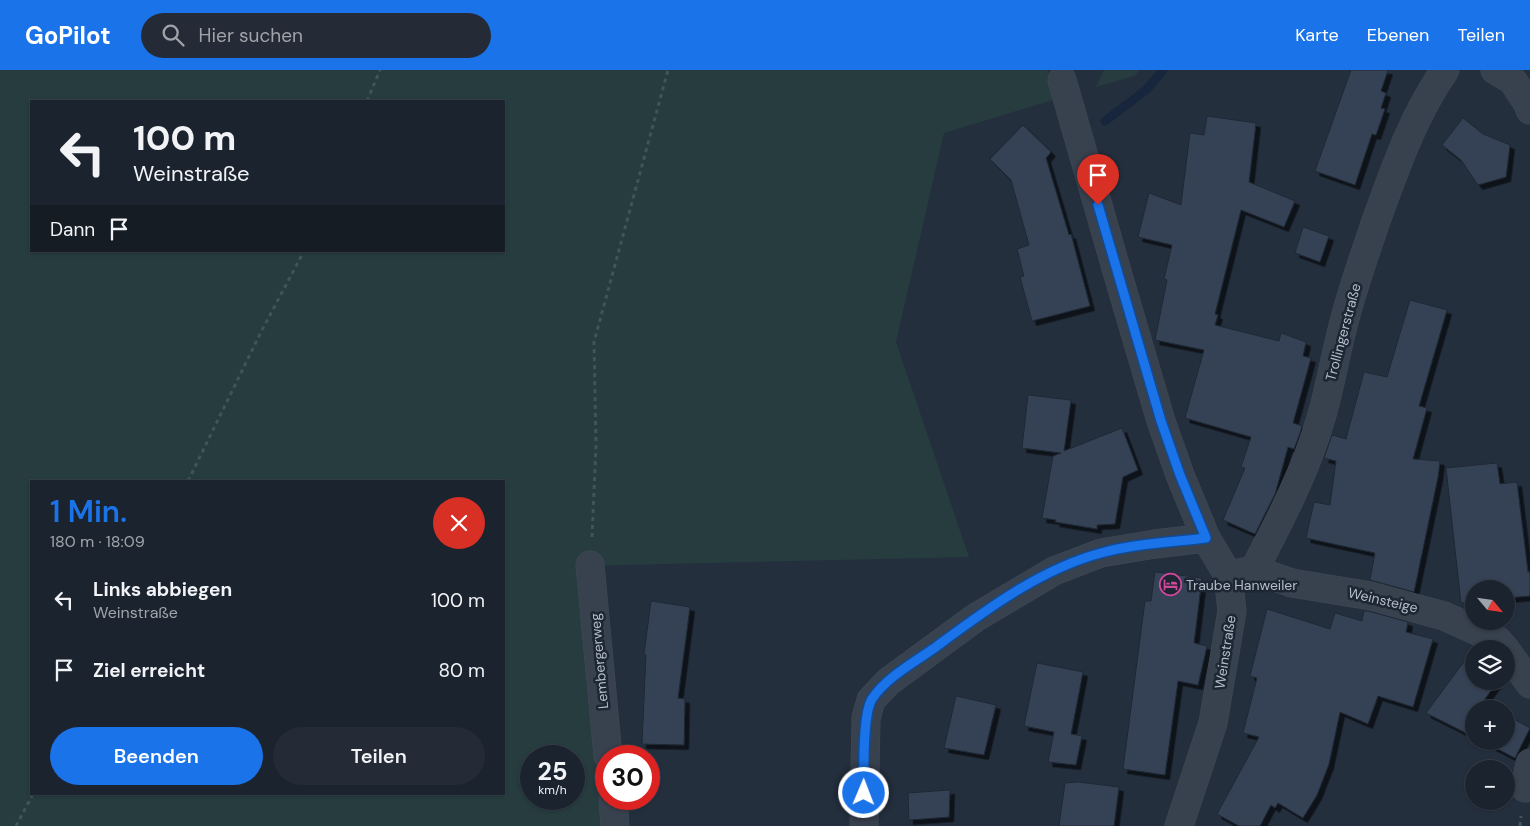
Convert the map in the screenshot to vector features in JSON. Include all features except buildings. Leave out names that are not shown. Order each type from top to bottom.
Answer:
[{"type":"street","name":"Trollingerstraße","points":[[1254,570],[1282,517],[1306,462],[1321,419],[1343,324],[1382,203],[1408,136],[1430,92],[1445,70]]},
{"type":"street","points":[[1495,70],[1514,81],[1530,110]]},
{"type":"street","name":"Weinstraße","points":[[1064,73],[1087,170],[1161,421],[1180,475],[1206,538],[1228,575],[1232,611],[1213,723],[1179,826]]},
{"type":"street","points":[[864,826],[866,718],[871,700],[888,682],[975,618],[1054,571],[1101,553],[1206,538]]},
{"type":"street","name":"Lembergerweg","points":[[590,565],[607,745]]},
{"type":"street","points":[[1228,575],[1254,570]]},
{"type":"street","name":"Weinsteige","points":[[1254,570],[1292,583],[1371,596],[1444,616],[1496,640]]},
{"type":"street","name":"Weinsteige","points":[[1515,662],[1530,684]]},
{"type":"street","points":[[614,810],[616,826]]},
{"type":"path","points":[[368,100],[380,70]]},
{"type":"path","points":[[590,565],[596,445],[594,342],[668,70]]},
{"type":"path","points":[[188,480],[261,332],[303,252]]},
{"type":"path","points":[[16,826],[32,795]]},
{"type":"green space","points":[[0,70],[1048,70],[1056,99],[944,133],[896,342],[969,557],[584,566],[601,745],[595,745],[595,810],[607,810],[609,826],[0,826]]},
{"type":"green space","points":[[1104,70],[1140,70],[1134,76],[1096,87]]},
{"type":"waterway","points":[[1105,121],[1146,90],[1163,70]]},
{"type":"place","name":"Traube Hanweiler","points":[[1170,585]]},
{"type":"route","points":[[864,793],[866,718],[871,700],[888,682],[975,618],[1054,571],[1101,553],[1206,538],[1180,475],[1161,421],[1098,205]]}]
